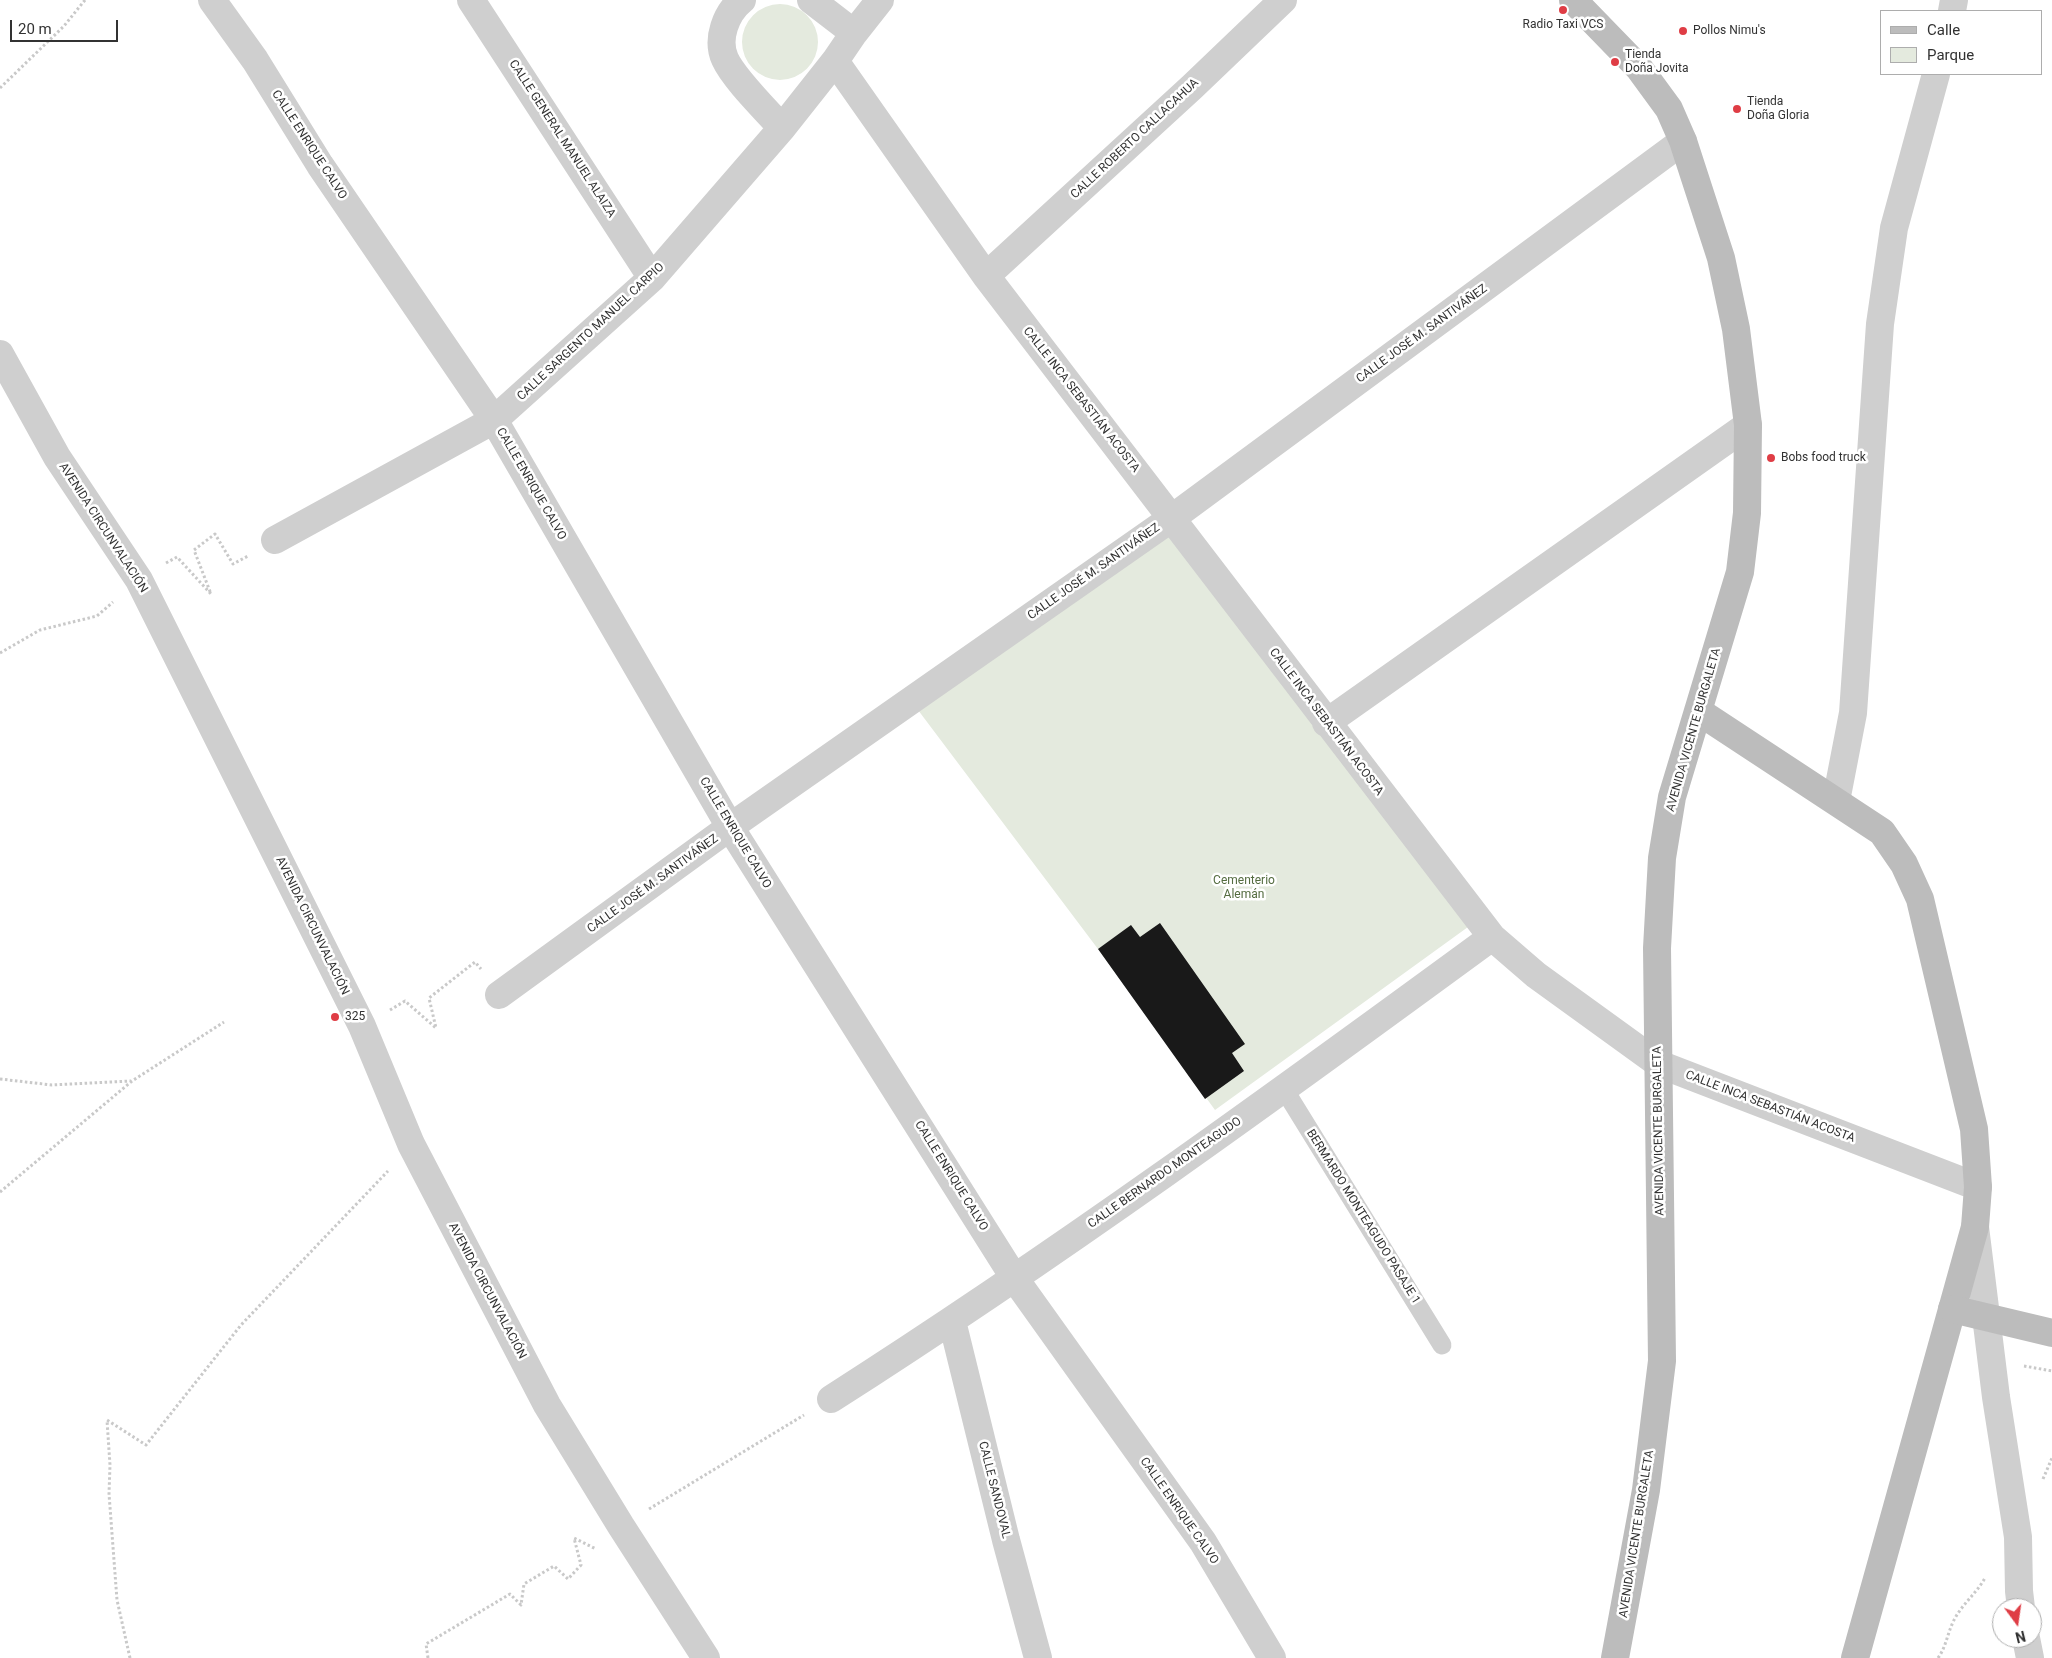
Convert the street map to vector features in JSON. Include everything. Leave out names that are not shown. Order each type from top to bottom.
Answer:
[{"type":"main road","name":"AVENIDA VICENTE BURGALETA","points":[[1573,0],[1639,68],[1669,108],[1683,141],[1721,258],[1736,329],[1748,425],[1747,513],[1740,572],[1672,797],[1662,858],[1657,948],[1662,1361],[1646,1490],[1615,1658]]},
{"type":"main road","points":[[1698,711],[1882,832],[1904,864],[1920,899],[1974,1129],[1978,1187],[1974,1227],[1855,1658]]},
{"type":"main road","points":[[1952,1308],[2052,1333]]},
{"type":"street","name":"CALLE ENRIQUE CALVO","points":[[212,0],[255,60],[320,165],[494,420],[730,827],[1015,1279],[1203,1542],[1272,1658]]},
{"type":"street","name":"CALLE GENERAL MANUEL ALAIZA","points":[[472,0],[652,278]]},
{"type":"street","points":[[811,0],[854,33]]},
{"type":"street","name":"CALLE SARGENTO MANUEL CARPIO","points":[[275,540],[494,420],[652,278],[782,128],[836,61],[854,33],[880,0]]},
{"type":"street","name":"CALLE ROBERTO CALLACAHUA","points":[[986,276],[1192,87],[1282,0]]},
{"type":"street","points":[[734,3],[724,26],[722,44],[725,58],[732,71],[782,128]]},
{"type":"street","name":"CALLE INCA SEBASTIÁN ACOSTA","points":[[836,61],[986,276],[1172,518],[1326,723],[1492,937],[1536,975],[1658,1064],[1978,1187]]},
{"type":"street","points":[[1836,801],[1853,713],[1880,324],[1894,228],[1936,75]]},
{"type":"street","name":"CALLE JOSÉ M. SANTIVÁÑEZ","points":[[499,995],[730,827],[1172,518],[1683,141]]},
{"type":"street","name":"AVENIDA CIRCUNVALACIÓN","points":[[0,354],[57,456],[139,580],[362,1026],[411,1144],[547,1404],[621,1526],[706,1658]]},
{"type":"street","points":[[1326,723],[1748,425]]},
{"type":"street","name":"CALLE BERNARDO MONTEAGUDO","points":[[831,1399],[1015,1279],[1284,1089],[1492,937]]},
{"type":"street","points":[[1974,1227],[1996,1398],[2018,1537],[2020,1598]]},
{"type":"street","name":"CALLE SANDOVAL","points":[[952,1321],[1006,1540],[1038,1658]]},
{"type":"lane","name":"BERMARDO MONTEAGUDO PASAJE 1","points":[[1284,1089],[1442,1345]]},
{"type":"path","points":[[0,88],[64,26],[85,0]]},
{"type":"path","points":[[0,653],[40,630],[97,616],[139,580],[177,557],[211,594],[194,550],[215,534],[233,564],[275,540]]},
{"type":"path","points":[[362,1026],[405,1001],[436,1028],[429,998],[475,962],[489,977],[499,995]]},
{"type":"path","points":[[0,1192],[132,1081],[224,1022]]},
{"type":"path","points":[[0,1079],[52,1085],[132,1081]]},
{"type":"path","points":[[130,1658],[117,1600],[109,1494],[110,1465],[107,1420],[146,1445],[241,1325],[342,1221],[411,1144]]},
{"type":"path","points":[[428,1658],[426,1644],[510,1594],[521,1605],[524,1584],[554,1566],[568,1579],[581,1566],[574,1538],[598,1551],[621,1526],[831,1399]]},
{"type":"green space","points":[[773,4],[787,4],[801,10],[812,21],[818,35],[815,57],[807,69],[787,80],[773,80],[759,74],[748,63],[742,49],[742,35],[748,21],[759,10]]},
{"type":"green space","name":"Cementerio Alemán","points":[[1162,528],[1468,927],[1215,1110],[1098,949],[918,710]]},
{"type":"building","points":[[1160,923],[1245,1044],[1232,1053],[1244,1071],[1205,1099],[1098,949],[1131,925],[1140,937]]},
{"type":"place","name":"Radio Taxi VCS","points":[[1563,10]]},
{"type":"place","name":"Pollos Nimu's","points":[[1683,31]]},
{"type":"place","name":"Tienda Doña Jovita","points":[[1615,62]]},
{"type":"place","name":"Tienda Doña Gloria","points":[[1737,109]]},
{"type":"place","name":"Bobs food truck","points":[[1771,458]]},
{"type":"place","name":"325","points":[[335,1017]]}]
